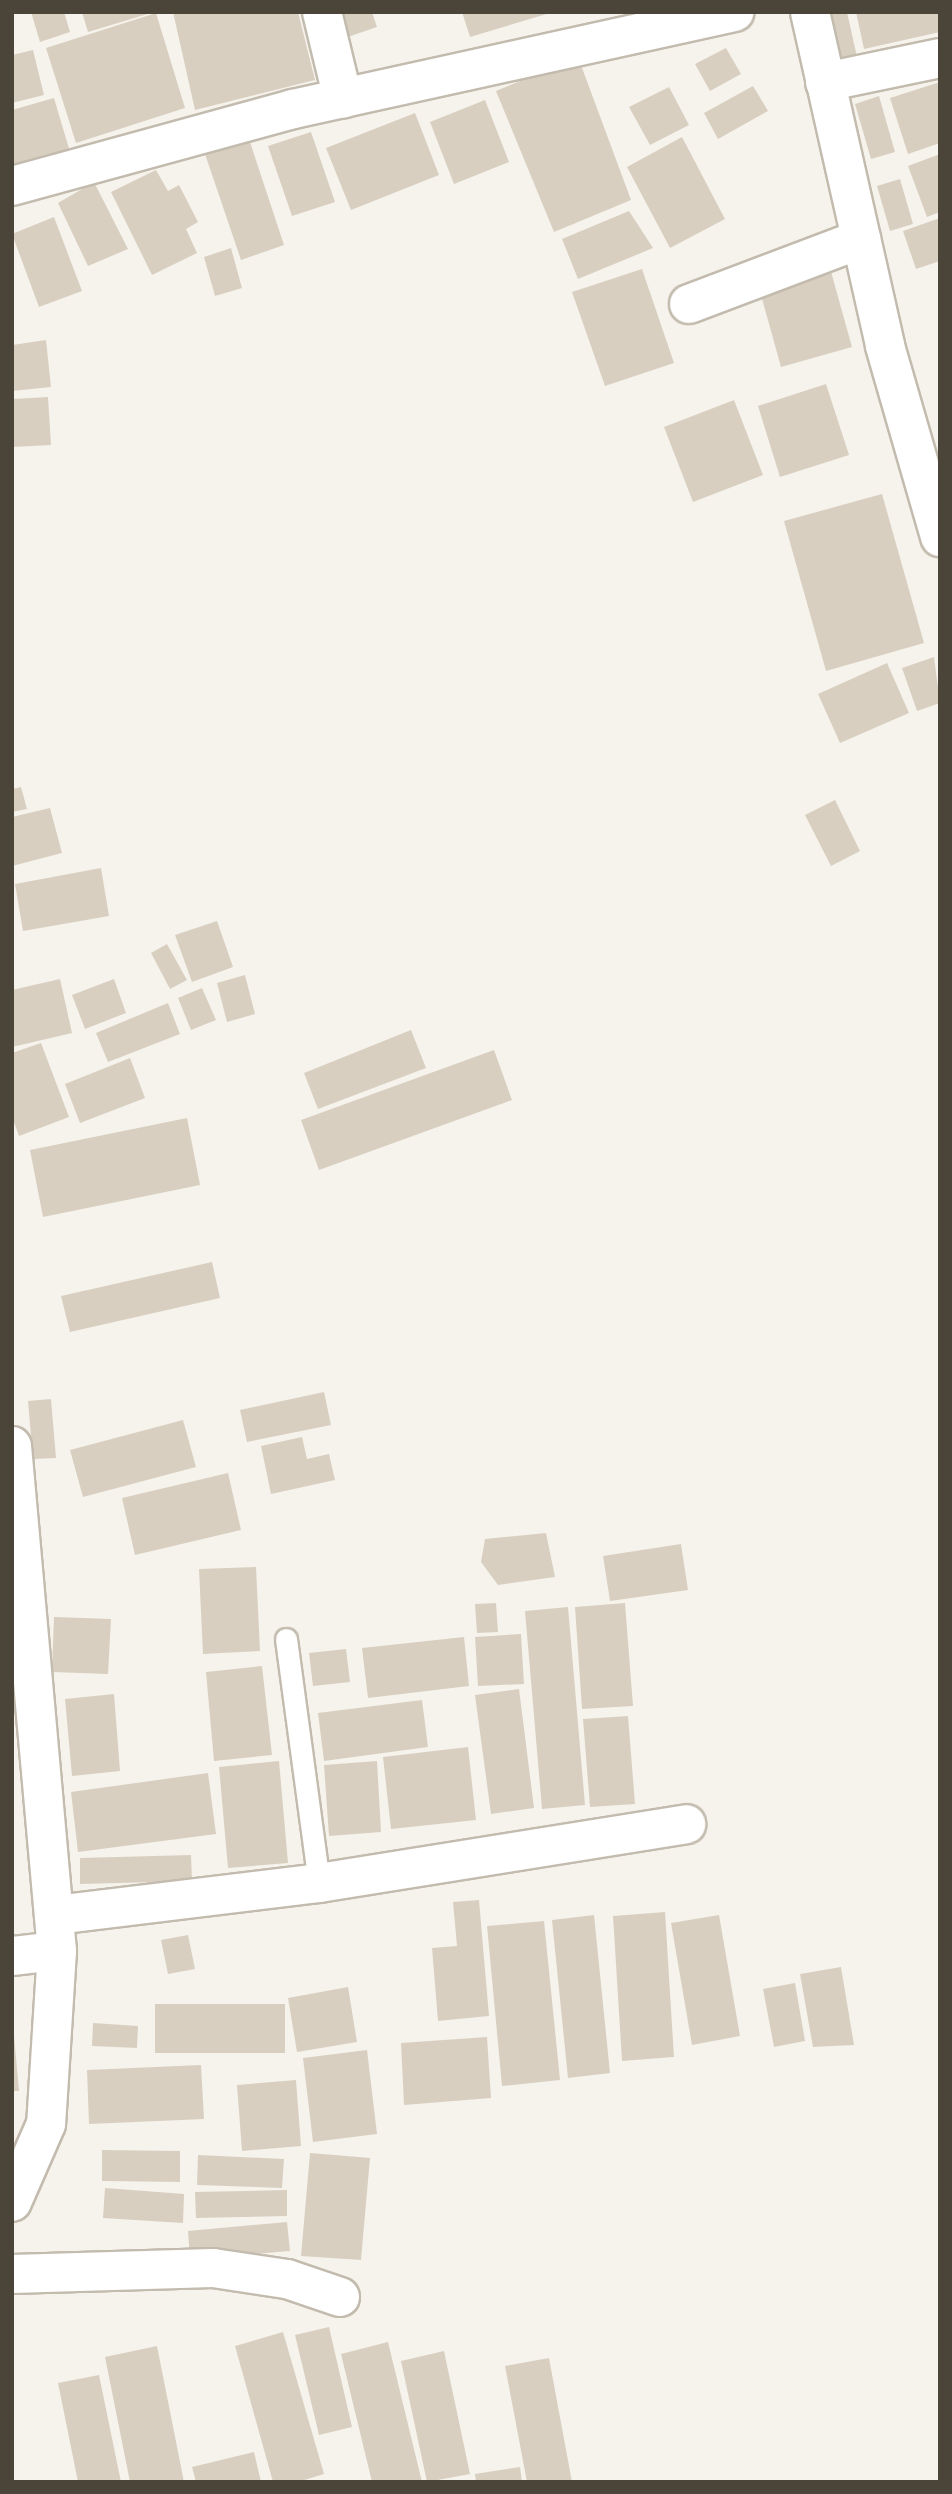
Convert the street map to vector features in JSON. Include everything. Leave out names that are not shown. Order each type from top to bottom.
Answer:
[{"type":"street","points":[[322,12],[343,99]]},
{"type":"street","points":[[12,186],[343,99],[734,12]]},
{"type":"street","points":[[810,12],[861,239],[940,537]]},
{"type":"street","points":[[825,82],[940,58]]},
{"type":"street","points":[[689,304],[861,239]]},
{"type":"street","points":[[12,1446],[56,1933],[46,2124],[12,2202]]},
{"type":"street","points":[[12,1956],[56,1933],[319,1883],[686,1824]]},
{"type":"street","points":[[12,2274],[213,2268],[287,2279],[340,2297]]},
{"type":"lane","points":[[286,1639],[319,1883]]},
{"type":"building","points":[[31,12],[64,12],[70,32],[40,42]]},
{"type":"building","points":[[82,12],[151,12],[151,13],[88,32]]},
{"type":"building","points":[[173,12],[298,12],[315,80],[195,110]]},
{"type":"building","points":[[330,12],[372,12],[377,27],[339,40]]},
{"type":"building","points":[[462,12],[550,12],[550,13],[470,37]]},
{"type":"building","points":[[825,12],[847,12],[857,57],[836,62]]},
{"type":"building","points":[[856,12],[940,12],[940,32],[864,49]]},
{"type":"building","points":[[156,13],[185,108],[76,143],[46,48]]},
{"type":"building","points":[[726,48],[741,74],[710,91],[695,64]]},
{"type":"building","points":[[33,50],[44,95],[12,103],[12,55]]},
{"type":"building","points":[[578,57],[631,200],[554,232],[496,91]]},
{"type":"building","points":[[940,82],[940,143],[908,154],[890,98]]},
{"type":"building","points":[[753,86],[768,111],[718,139],[704,113]]},
{"type":"building","points":[[669,87],[689,125],[650,145],[629,107]]},
{"type":"building","points":[[879,96],[895,152],[871,159],[855,104]]},
{"type":"building","points":[[54,98],[70,152],[12,169],[12,110]]},
{"type":"building","points":[[485,100],[509,162],[454,184],[430,122]]},
{"type":"building","points":[[415,113],[439,175],[351,210],[326,148]]},
{"type":"building","points":[[311,132],[335,202],[292,216],[268,146]]},
{"type":"building","points":[[682,137],[725,219],[670,248],[627,167]]},
{"type":"building","points":[[249,139],[284,245],[241,260],[205,154]]},
{"type":"building","points":[[940,154],[940,212],[927,217],[908,166]]},
{"type":"building","points":[[156,170],[168,191],[179,185],[198,222],[186,229],[197,253],[152,275],[111,192]]},
{"type":"building","points":[[900,179],[913,224],[890,231],[877,186]]},
{"type":"building","points":[[94,182],[128,249],[88,266],[58,203]]},
{"type":"building","points":[[629,211],[653,248],[578,279],[562,239]]},
{"type":"building","points":[[54,217],[82,291],[39,307],[12,234]]},
{"type":"building","points":[[940,218],[940,261],[916,269],[903,231]]},
{"type":"building","points":[[231,248],[242,288],[215,296],[204,257]]},
{"type":"building","points":[[830,268],[852,347],[781,367],[759,288]]},
{"type":"building","points":[[642,269],[674,363],[605,386],[572,292]]},
{"type":"building","points":[[46,340],[51,387],[12,391],[12,345]]},
{"type":"building","points":[[826,384],[849,455],[780,477],[758,406]]},
{"type":"building","points":[[48,397],[51,445],[12,447],[12,399]]},
{"type":"building","points":[[734,400],[763,475],[693,502],[664,427]]},
{"type":"building","points":[[882,494],[924,643],[826,671],[784,521]]},
{"type":"building","points":[[934,657],[940,703],[917,711],[902,668]]},
{"type":"building","points":[[887,663],[909,713],[840,743],[818,694]]},
{"type":"building","points":[[21,787],[27,809],[12,812],[12,789]]},
{"type":"building","points":[[835,800],[860,851],[831,866],[805,815]]},
{"type":"building","points":[[50,808],[62,853],[12,866],[12,817]]},
{"type":"building","points":[[101,868],[109,916],[23,931],[15,884]]},
{"type":"building","points":[[217,921],[233,967],[192,982],[175,935]]},
{"type":"building","points":[[167,944],[187,980],[170,989],[151,953]]},
{"type":"building","points":[[245,975],[255,1014],[227,1022],[217,983]]},
{"type":"building","points":[[60,979],[72,1033],[12,1047],[12,990]]},
{"type":"building","points":[[114,979],[126,1013],[85,1029],[72,995]]},
{"type":"building","points":[[202,988],[216,1020],[191,1030],[178,998]]},
{"type":"building","points":[[168,1003],[180,1034],[108,1062],[96,1033]]},
{"type":"building","points":[[411,1030],[426,1068],[318,1109],[304,1073]]},
{"type":"building","points":[[41,1043],[69,1117],[19,1136],[12,1117],[12,1053]]},
{"type":"building","points":[[494,1050],[512,1100],[319,1170],[301,1120]]},
{"type":"building","points":[[130,1058],[145,1098],[80,1123],[65,1084]]},
{"type":"building","points":[[187,1118],[200,1185],[43,1217],[30,1150]]},
{"type":"building","points":[[212,1262],[220,1298],[70,1332],[61,1296]]},
{"type":"building","points":[[324,1392],[331,1425],[247,1442],[240,1410]]},
{"type":"building","points":[[51,1399],[56,1458],[33,1459],[28,1401]]},
{"type":"building","points":[[183,1420],[196,1467],[83,1497],[70,1450]]},
{"type":"building","points":[[302,1437],[307,1459],[329,1454],[335,1480],[271,1494],[261,1446]]},
{"type":"building","points":[[228,1473],[241,1530],[135,1555],[122,1498]]},
{"type":"building","points":[[546,1533],[555,1577],[498,1585],[481,1562],[485,1539]]},
{"type":"building","points":[[681,1544],[688,1590],[610,1601],[603,1556]]},
{"type":"building","points":[[256,1567],[260,1651],[203,1654],[199,1569]]},
{"type":"building","points":[[496,1603],[498,1632],[477,1633],[475,1604]]},
{"type":"building","points":[[625,1603],[633,1706],[582,1709],[575,1607]]},
{"type":"building","points":[[568,1607],[585,1805],[542,1809],[525,1611]]},
{"type":"building","points":[[54,1617],[111,1619],[108,1674],[52,1672]]},
{"type":"building","points":[[521,1634],[524,1684],[478,1686],[475,1637]]},
{"type":"building","points":[[464,1637],[469,1686],[368,1698],[362,1648]]},
{"type":"building","points":[[346,1649],[350,1682],[313,1686],[309,1653]]},
{"type":"building","points":[[262,1666],[272,1755],[214,1761],[206,1672]]},
{"type":"building","points":[[519,1689],[534,1808],[491,1814],[475,1695]]},
{"type":"building","points":[[114,1694],[120,1771],[72,1776],[65,1699]]},
{"type":"building","points":[[422,1700],[428,1747],[324,1761],[318,1713]]},
{"type":"building","points":[[628,1716],[635,1804],[590,1807],[583,1719]]},
{"type":"building","points":[[468,1747],[476,1820],[391,1829],[383,1757]]},
{"type":"building","points":[[279,1761],[288,1863],[228,1868],[219,1767]]},
{"type":"building","points":[[377,1761],[381,1832],[329,1836],[324,1765]]},
{"type":"building","points":[[208,1773],[216,1834],[78,1852],[71,1792]]},
{"type":"building","points":[[191,1855],[192,1881],[80,1884],[80,1858]]},
{"type":"building","points":[[479,1900],[489,2016],[438,2021],[432,1948],[457,1946],[453,1902]]},
{"type":"building","points":[[665,1912],[674,2057],[622,2061],[613,1916]]},
{"type":"building","points":[[594,1915],[610,2073],[568,2078],[552,1920]]},
{"type":"building","points":[[719,1915],[740,2036],[692,2045],[671,1923]]},
{"type":"building","points":[[544,1921],[560,2080],[502,2086],[487,1926]]},
{"type":"building","points":[[188,1935],[195,1969],[168,1974],[161,1940]]},
{"type":"building","points":[[841,1967],[854,2045],[813,2047],[800,1974]]},
{"type":"building","points":[[795,1983],[805,2041],[774,2047],[763,1989]]},
{"type":"building","points":[[348,1987],[357,2042],[297,2052],[288,1998]]},
{"type":"building","points":[[155,2004],[285,2004],[285,2053],[155,2053]]},
{"type":"building","points":[[12,2013],[19,2091],[12,2091]]},
{"type":"building","points":[[93,2023],[138,2026],[137,2048],[92,2046]]},
{"type":"building","points":[[487,2037],[491,2098],[404,2105],[401,2043]]},
{"type":"building","points":[[367,2050],[377,2134],[313,2142],[303,2058]]},
{"type":"building","points":[[201,2065],[204,2119],[89,2124],[87,2070]]},
{"type":"building","points":[[296,2080],[301,2146],[242,2151],[237,2085]]},
{"type":"building","points":[[102,2150],[180,2151],[180,2182],[102,2181]]},
{"type":"building","points":[[310,2153],[370,2158],[361,2260],[301,2256]]},
{"type":"building","points":[[198,2155],[284,2159],[282,2188],[197,2185]]},
{"type":"building","points":[[105,2188],[184,2194],[183,2223],[103,2218]]},
{"type":"building","points":[[287,2190],[287,2216],[196,2218],[195,2192]]},
{"type":"building","points":[[287,2222],[290,2251],[190,2259],[188,2231]]},
{"type":"building","points":[[329,2327],[352,2427],[319,2435],[295,2335]]},
{"type":"building","points":[[283,2332],[324,2474],[298,2482],[273,2482],[235,2346]]},
{"type":"building","points":[[388,2342],[422,2482],[372,2482],[341,2354]]},
{"type":"building","points":[[157,2346],[184,2482],[130,2482],[105,2357]]},
{"type":"building","points":[[444,2351],[470,2474],[427,2482],[401,2361]]},
{"type":"building","points":[[549,2358],[572,2482],[527,2482],[505,2366]]},
{"type":"building","points":[[99,2375],[121,2482],[78,2482],[58,2383]]},
{"type":"building","points":[[254,2452],[261,2482],[196,2482],[192,2467]]},
{"type":"building","points":[[520,2467],[522,2482],[476,2482],[475,2474]]}]
